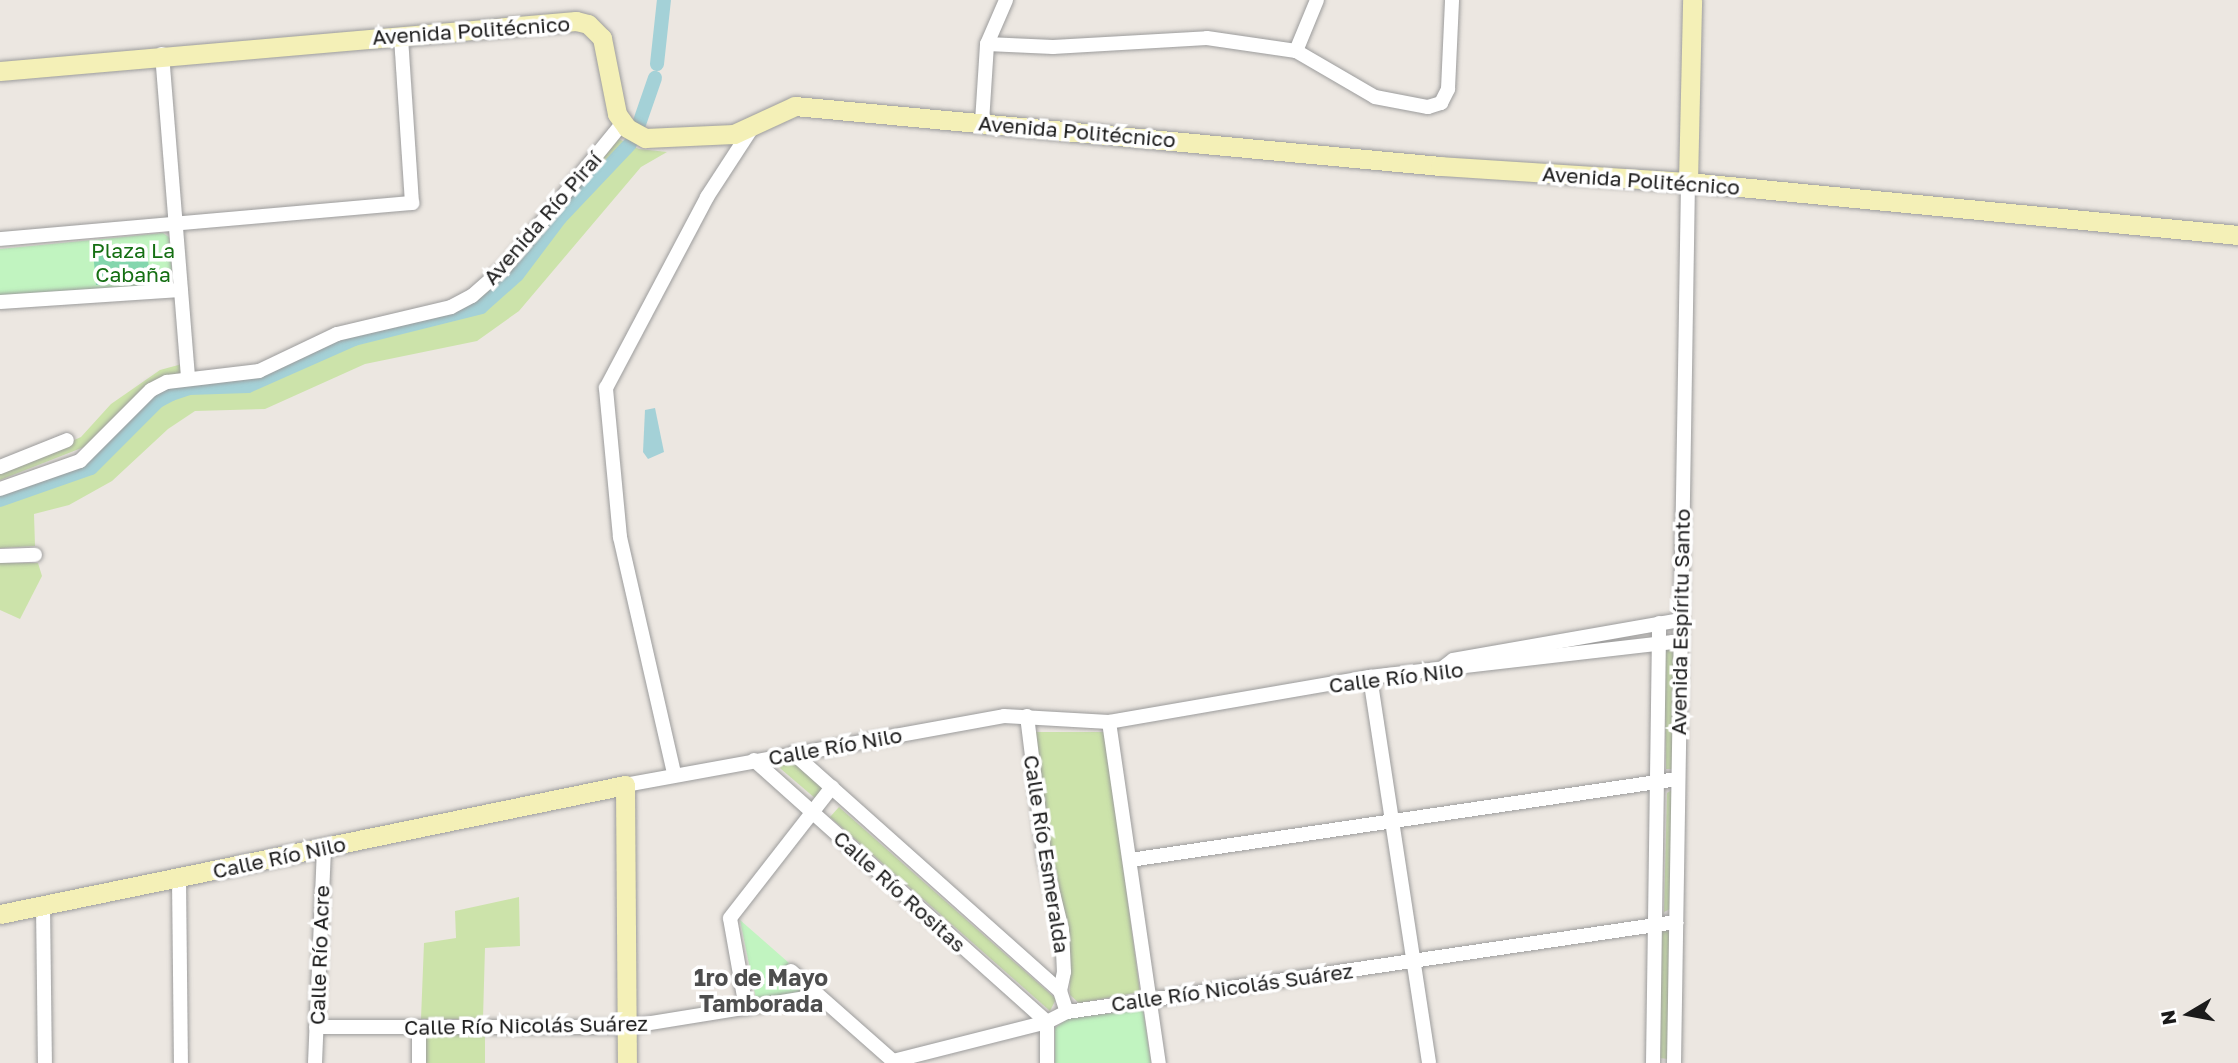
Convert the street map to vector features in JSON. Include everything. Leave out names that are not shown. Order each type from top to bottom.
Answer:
[{"type":"main road","points":[[1688,182],[1692,0]]},
{"type":"main road","name":"Avenida Politécnico","points":[[0,71],[162,54],[576,21],[588,24],[604,45],[624,126],[645,138],[718,136],[752,128],[795,106],[982,121],[1440,166],[1688,182],[2238,235]]},
{"type":"main road","points":[[625,785],[627,1063]]},
{"type":"main road","name":"Calle Río Nilo","points":[[0,914],[625,785]]},
{"type":"street","points":[[982,121],[986,44],[1006,0]]},
{"type":"street","points":[[1296,51],[1317,0]]},
{"type":"street","points":[[986,44],[1053,47],[1207,38],[1296,51],[1375,97],[1428,107],[1441,103],[1448,89],[1452,0]]},
{"type":"street","points":[[0,240],[412,204],[401,36]]},
{"type":"street","points":[[162,54],[188,378]]},
{"type":"street","name":"Avenida Río Piraí","points":[[0,489],[80,461],[152,390],[188,378],[259,371],[337,334],[451,307],[472,296],[506,266],[624,126]]},
{"type":"street","points":[[674,773],[620,537],[606,388],[693,221],[752,128]]},
{"type":"street","name":"Avenida Espíritu Santo","points":[[1674,1063],[1688,182]]},
{"type":"street","points":[[0,302],[181,290]]},
{"type":"street","points":[[0,467],[66,440]]},
{"type":"street","points":[[0,556],[35,555]]},
{"type":"street","points":[[1437,672],[1453,660],[1680,620]]},
{"type":"street","name":"Avenida Espíritu Santo","points":[[1653,1063],[1660,780],[1659,623]]},
{"type":"street","name":"Calle Río Nilo","points":[[625,785],[674,773],[1027,716],[1108,722],[1370,677],[1437,672],[1659,641],[1679,641]]},
{"type":"street","points":[[1370,677],[1429,1063]]},
{"type":"street","name":"Calle Río Esmeralda","points":[[1027,716],[1045,860],[1062,930],[1064,972],[1060,991]]},
{"type":"street","points":[[1108,722],[1159,1063]]},
{"type":"street","name":"Calle Río Rositas","points":[[793,753],[1060,991],[1067,1012]]},
{"type":"street","name":"Calle Río Rositas","points":[[754,760],[1047,1022]]},
{"type":"street","points":[[1130,860],[1677,779]]},
{"type":"street","points":[[746,1008],[730,918],[832,786]]},
{"type":"street","name":"Calle Río Acre","points":[[315,1063],[324,848]]},
{"type":"street","points":[[179,878],[181,1063]]},
{"type":"street","points":[[43,905],[45,1063]]},
{"type":"street","name":"Calle Río Nicolás Suárez","points":[[792,971],[893,1062],[1047,1022],[1067,1012],[1676,922]]},
{"type":"street","name":"Calle Río Nicolás Suárez","points":[[316,1027],[626,1027],[818,996]]},
{"type":"street","points":[[1047,1022],[1047,1063]]},
{"type":"street","points":[[419,1027],[419,1063]]},
{"type":"green space","points":[[619,139],[639,149],[667,152],[641,167],[519,311],[477,341],[365,364],[265,409],[195,411],[168,429],[112,481],[69,505],[34,514],[35,546],[0,548],[0,494],[82,466],[155,394],[189,383],[260,376],[339,339],[453,312],[509,270]]},
{"type":"green space","name":"Plaza La Cabaña","points":[[163,233],[169,237],[173,283],[168,286],[0,297],[0,249]]},
{"type":"green space","points":[[147,247],[150,281],[96,285],[93,251]]},
{"type":"green space","points":[[182,364],[182,375],[84,447],[0,480],[0,473],[81,437],[111,404],[160,370]]},
{"type":"green space","points":[[0,563],[38,563],[42,576],[20,619],[0,610]]},
{"type":"green space","points":[[1664,646],[1674,646],[1673,769],[1666,769]]},
{"type":"green space","points":[[1035,732],[1105,732],[1140,992],[1079,1003],[1070,995],[1069,936],[1051,860]]},
{"type":"green space","points":[[774,763],[796,763],[824,788],[816,799]]},
{"type":"green space","points":[[1672,790],[1672,908],[1664,912],[1667,793]]},
{"type":"green space","points":[[839,807],[1056,999],[1050,1011],[830,817]]},
{"type":"green space","points":[[519,897],[520,946],[485,948],[483,1019],[421,1019],[424,943],[456,938],[455,911]]},
{"type":"green space","points":[[740,920],[789,963],[785,967],[808,992],[756,999]]},
{"type":"green space","points":[[1662,931],[1670,931],[1668,1059],[1660,1058]]},
{"type":"green space","points":[[1143,1009],[1151,1063],[1055,1063],[1055,1028],[1067,1019]]},
{"type":"green space","points":[[424,1033],[485,1033],[485,1063],[425,1063]]},
{"type":"water","points":[[655,408],[664,452],[648,459],[643,452],[645,410]]},
{"type":"waterway","points":[[657,64],[664,0]]},
{"type":"waterway","points":[[638,127],[655,78]]},
{"type":"waterway","points":[[0,500],[91,468],[158,401],[171,394],[189,388],[248,386],[354,339],[481,307],[517,275],[560,218],[630,144]]},
{"type":"district","name":"1ro de Mayo Tamborada","points":[[761,990]]}]
